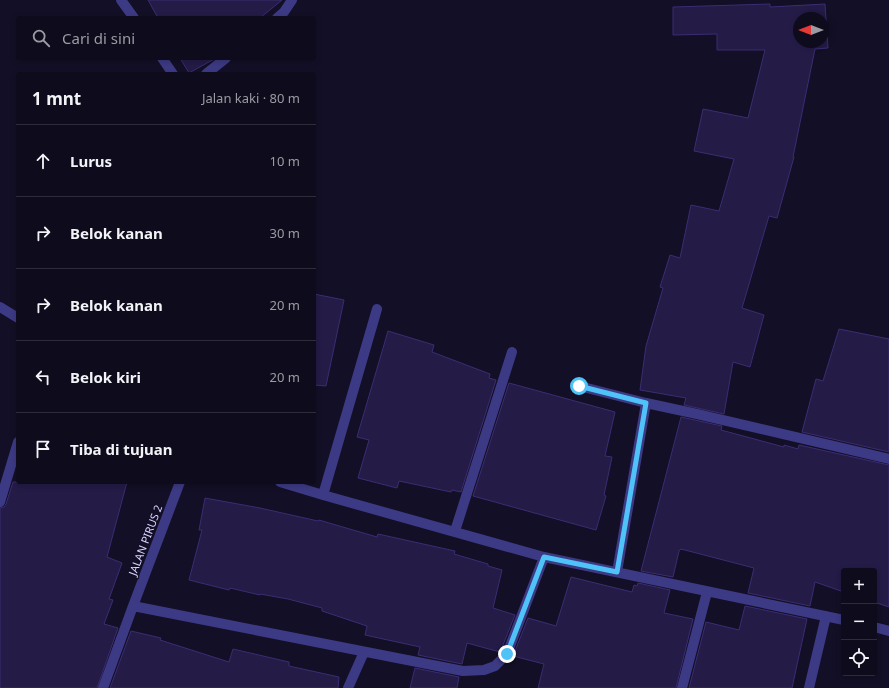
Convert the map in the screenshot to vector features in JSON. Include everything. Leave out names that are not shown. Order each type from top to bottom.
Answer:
[{"type":"street","points":[[121,0],[133,16]]},
{"type":"street","points":[[279,16],[292,0]]},
{"type":"street","points":[[163,60],[172,72]]},
{"type":"street","points":[[208,72],[224,60]]},
{"type":"street","points":[[0,307],[16,317]]},
{"type":"street","points":[[323,495],[377,309]]},
{"type":"street","points":[[455,531],[512,352]]},
{"type":"street","points":[[579,386],[889,459]]},
{"type":"street","points":[[617,572],[646,403]]},
{"type":"street","points":[[0,502],[16,449]]},
{"type":"street","name":"JALAN PIRUS 2","points":[[104,688],[179,484]]},
{"type":"street","points":[[287,484],[544,557],[841,619]]},
{"type":"street","points":[[133,606],[463,671],[484,670],[495,666],[507,654],[544,557]]},
{"type":"street","points":[[682,688],[707,592]]},
{"type":"street","points":[[809,688],[826,616]]},
{"type":"street","points":[[877,628],[889,631]]},
{"type":"street","points":[[348,688],[364,652]]},
{"type":"building","points":[[148,0],[282,0],[262,16],[157,16]]},
{"type":"building","points":[[770,4],[770,7],[825,4],[826,12],[793,12],[793,48],[828,48],[815,49],[794,157],[777,218],[769,216],[742,308],[764,315],[750,367],[733,362],[724,414],[684,405],[686,398],[640,390],[646,346],[663,288],[660,287],[670,255],[680,258],[691,205],[719,211],[734,159],[694,151],[703,109],[748,118],[765,50],[717,50],[717,34],[673,35],[673,7]]},
{"type":"building","points":[[181,60],[212,60],[191,72],[188,72]]},
{"type":"building","points":[[316,294],[344,300],[326,386],[316,385]]},
{"type":"building","points":[[839,329],[889,339],[889,452],[802,432],[816,379],[823,381]]},
{"type":"building","points":[[388,331],[434,345],[432,352],[490,374],[489,378],[496,380],[461,492],[452,490],[451,492],[399,481],[397,488],[358,478],[369,440],[357,437]]},
{"type":"building","points":[[509,383],[615,412],[605,456],[612,457],[604,495],[606,496],[596,530],[473,496]]},
{"type":"building","points":[[681,417],[722,426],[721,430],[784,447],[784,445],[798,449],[799,445],[889,465],[889,607],[877,603],[877,568],[841,568],[841,591],[815,582],[810,606],[748,593],[754,568],[681,549],[679,551],[673,577],[641,571]]},
{"type":"building","points":[[13,482],[16,482],[16,484],[126,484],[107,557],[122,563],[109,599],[113,600],[104,624],[118,628],[97,688],[0,688],[0,508],[4,507]]},
{"type":"building","points":[[205,498],[319,520],[377,537],[378,534],[455,551],[454,554],[488,564],[488,566],[502,570],[493,608],[515,615],[500,652],[467,643],[462,664],[418,655],[420,647],[365,635],[367,626],[322,611],[322,608],[288,599],[260,595],[230,588],[229,590],[189,580],[202,530],[199,530]]},
{"type":"building","points":[[571,577],[632,592],[634,585],[637,586],[638,583],[670,590],[664,613],[693,619],[676,688],[538,688],[544,664],[513,656],[528,618],[556,626]]},
{"type":"building","points":[[745,606],[807,619],[792,688],[689,688],[706,622],[739,630]]},
{"type":"building","points":[[131,631],[161,638],[160,640],[229,662],[233,649],[289,662],[289,666],[339,677],[338,688],[110,688]]},
{"type":"building","points":[[415,668],[459,677],[457,688],[410,688]]},
{"type":"route","points":[[507,654],[544,557],[617,572],[646,403],[579,386]]}]
